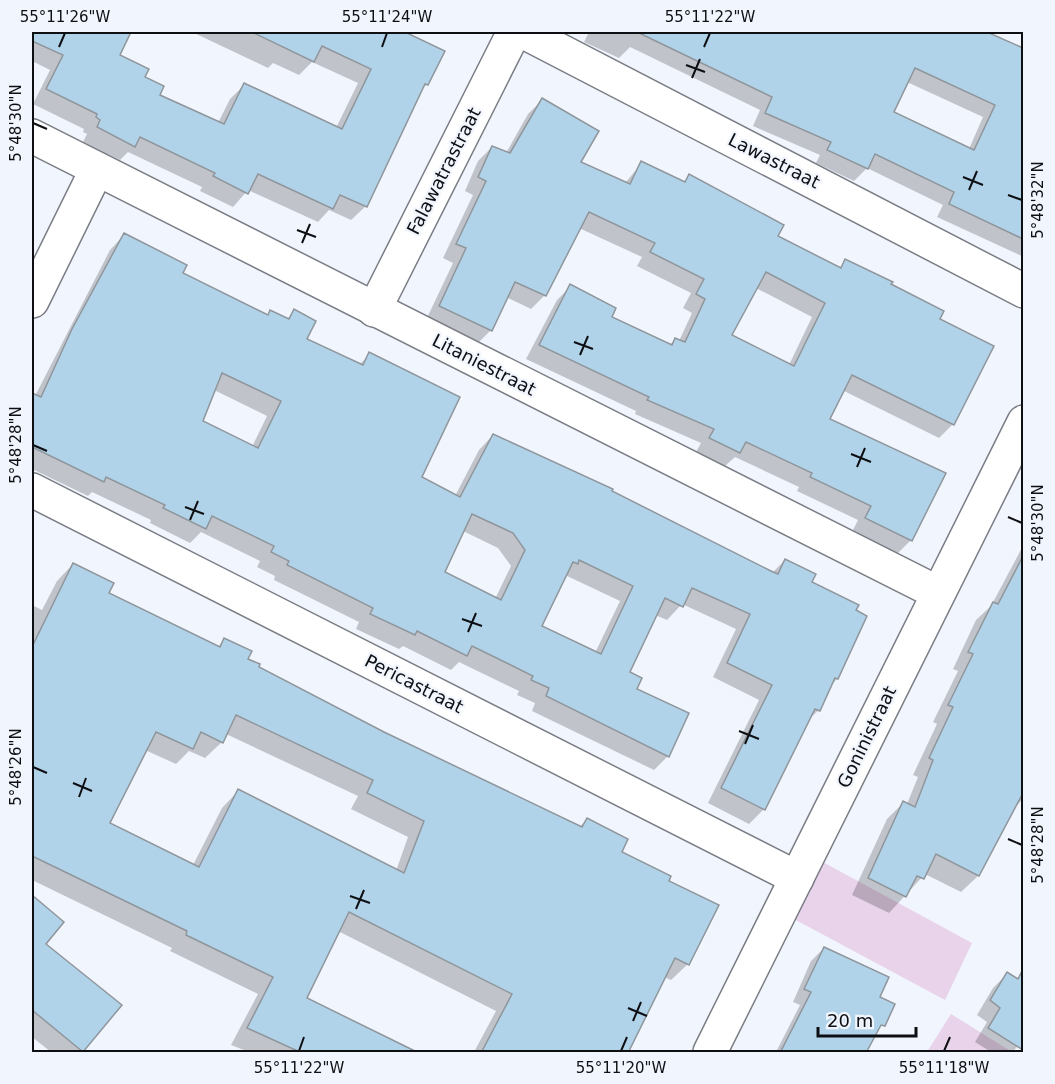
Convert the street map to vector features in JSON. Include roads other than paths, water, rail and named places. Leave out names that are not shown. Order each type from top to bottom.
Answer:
[{"type":"street","name":"Falawatrastraat","points":[[374,310],[514,32]]},
{"type":"street","name":"Lawastraat","points":[[524,32],[1023,291]]},
{"type":"street","name":"Litaniestraat","points":[[32,136],[938,593]]},
{"type":"street","points":[[32,301],[97,169]]},
{"type":"street","name":"Goninistraat","points":[[710,1053],[1023,422]]},
{"type":"street","name":"Pericastraat","points":[[32,490],[797,878]]}]
